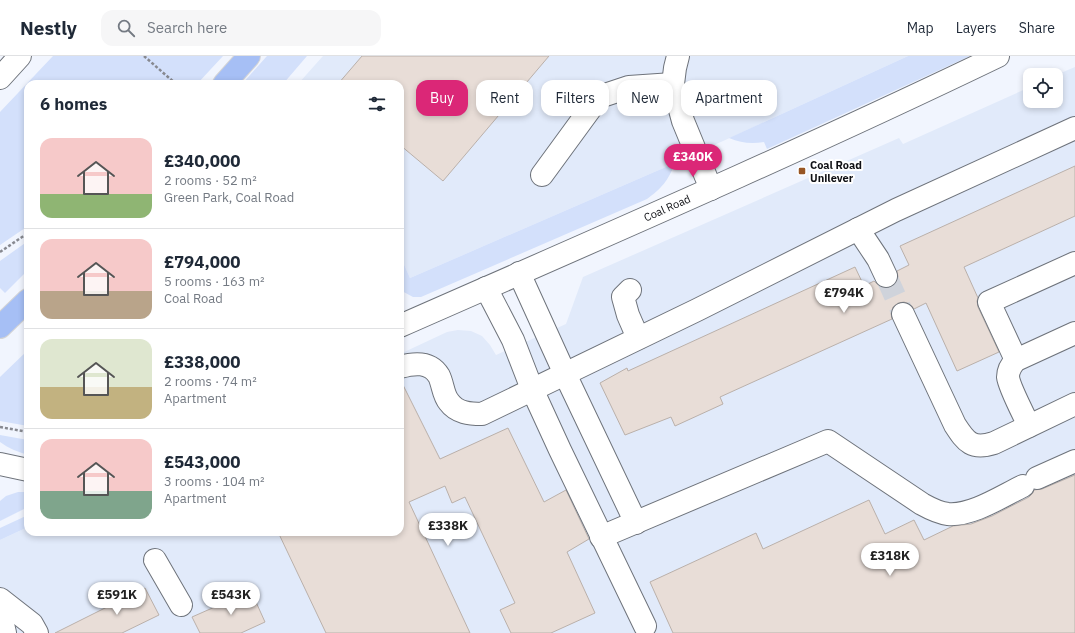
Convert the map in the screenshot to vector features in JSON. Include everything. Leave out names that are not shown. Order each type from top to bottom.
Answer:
[{"type":"main road","points":[[228,80],[249,56]]},
{"type":"main road","points":[[0,327],[24,304]]},
{"type":"street","points":[[0,78],[20,56]]},
{"type":"street","points":[[678,56],[673,84],[683,121],[711,188]]},
{"type":"street","name":"Coal Road","points":[[404,324],[711,188],[914,96],[998,56]]},
{"type":"street","points":[[542,175],[599,97],[617,91]]},
{"type":"street","points":[[404,366],[412,364],[427,365],[438,375],[448,402],[457,410],[468,414],[482,414],[697,310],[896,210],[1075,128]]},
{"type":"street","points":[[858,229],[878,259],[886,276]]},
{"type":"street","points":[[1016,360],[989,302],[1075,263]]},
{"type":"street","points":[[518,273],[564,374],[636,523]]},
{"type":"street","points":[[486,288],[513,340],[532,389],[601,537],[645,626]]},
{"type":"street","points":[[630,290],[623,297],[628,316],[638,338]]},
{"type":"street","points":[[903,314],[955,424],[962,436],[970,444],[984,446],[994,443],[1075,404]]},
{"type":"street","points":[[1029,426],[1010,383],[1008,377],[1009,370],[1016,360],[1075,333]]},
{"type":"street","points":[[601,537],[828,441],[922,504],[935,511],[948,514],[962,513],[976,508],[1075,461]]},
{"type":"street","points":[[0,464],[24,469]]},
{"type":"street","points":[[156,560],[181,605]]},
{"type":"street","points":[[0,599],[32,624],[37,633]]},
{"type":"street","points":[[0,611],[5,633]]},
{"type":"path","points":[[144,56],[171,80]]},
{"type":"path","points":[[0,252],[24,236]]},
{"type":"path","points":[[0,427],[24,431]]},
{"type":"shaded area","points":[[53,56],[223,56],[201,80],[30,80]]},
{"type":"shaded area","points":[[267,56],[307,56],[286,80],[246,80]]},
{"type":"shaded area","points":[[323,56],[908,56],[675,163],[410,278],[404,264],[404,80],[302,80]]},
{"type":"shaded area","points":[[908,56],[970,56],[767,149],[764,142],[746,143],[729,138]]},
{"type":"shaded area","points":[[1075,67],[1075,633],[0,633],[0,540],[24,529],[24,536],[404,536],[404,352],[447,332],[458,330],[471,331],[482,336],[496,355],[566,324],[583,277],[899,138],[903,144],[1023,90],[1023,108],[1063,108],[1063,72]]},
{"type":"shaded area","points":[[24,87],[24,229],[0,245],[0,112]]},
{"type":"shaded area","points":[[675,163],[664,184],[647,199],[421,297],[413,297],[404,292],[404,264],[410,278]]},
{"type":"shaded area","points":[[24,244],[24,274],[5,293],[0,288],[0,261]]},
{"type":"shaded area","points":[[24,354],[24,425],[0,421],[0,377]]},
{"type":"shaded area","points":[[0,435],[24,439],[24,454],[13,450],[0,442]]},
{"type":"shaded area","points":[[18,492],[24,492],[24,509],[0,521],[0,501],[6,496]]},
{"type":"shaded area","points":[[24,517],[24,529],[0,540],[0,528]]},
{"type":"building","points":[[362,56],[549,56],[529,80],[476,80],[476,116],[498,116],[443,181],[404,148],[404,80],[341,80]]},
{"type":"building","points":[[1075,166],[1075,216],[964,267],[978,298],[978,307],[999,352],[957,371],[926,303],[914,309],[910,304],[904,302],[898,303],[893,307],[891,313],[892,319],[720,397],[723,404],[675,426],[671,417],[625,435],[600,383],[627,368],[628,371],[855,267],[864,286],[874,281],[879,286],[885,288],[891,287],[896,283],[898,277],[897,271],[909,265],[900,246]]},
{"type":"building","points":[[404,387],[440,459],[508,428],[544,502],[566,490],[589,539],[567,552],[595,613],[551,633],[511,633],[500,610],[515,603],[465,497],[452,503],[445,486],[409,502],[470,633],[326,633],[280,536],[404,536]]},
{"type":"building","points":[[1075,475],[1075,633],[673,633],[650,582],[756,533],[763,549],[869,500],[885,534],[914,520],[924,540],[953,526],[971,524],[992,516],[1029,497],[1034,490],[1042,489]]},
{"type":"building","points":[[145,588],[159,615],[122,633],[55,633]]},
{"type":"building","points":[[251,591],[265,622],[241,633],[200,633],[192,617]]},
{"type":"tunnel","points":[[886,276],[903,314]]},
{"type":"place","name":"Coal Road Unilever","points":[[802,171]]}]
